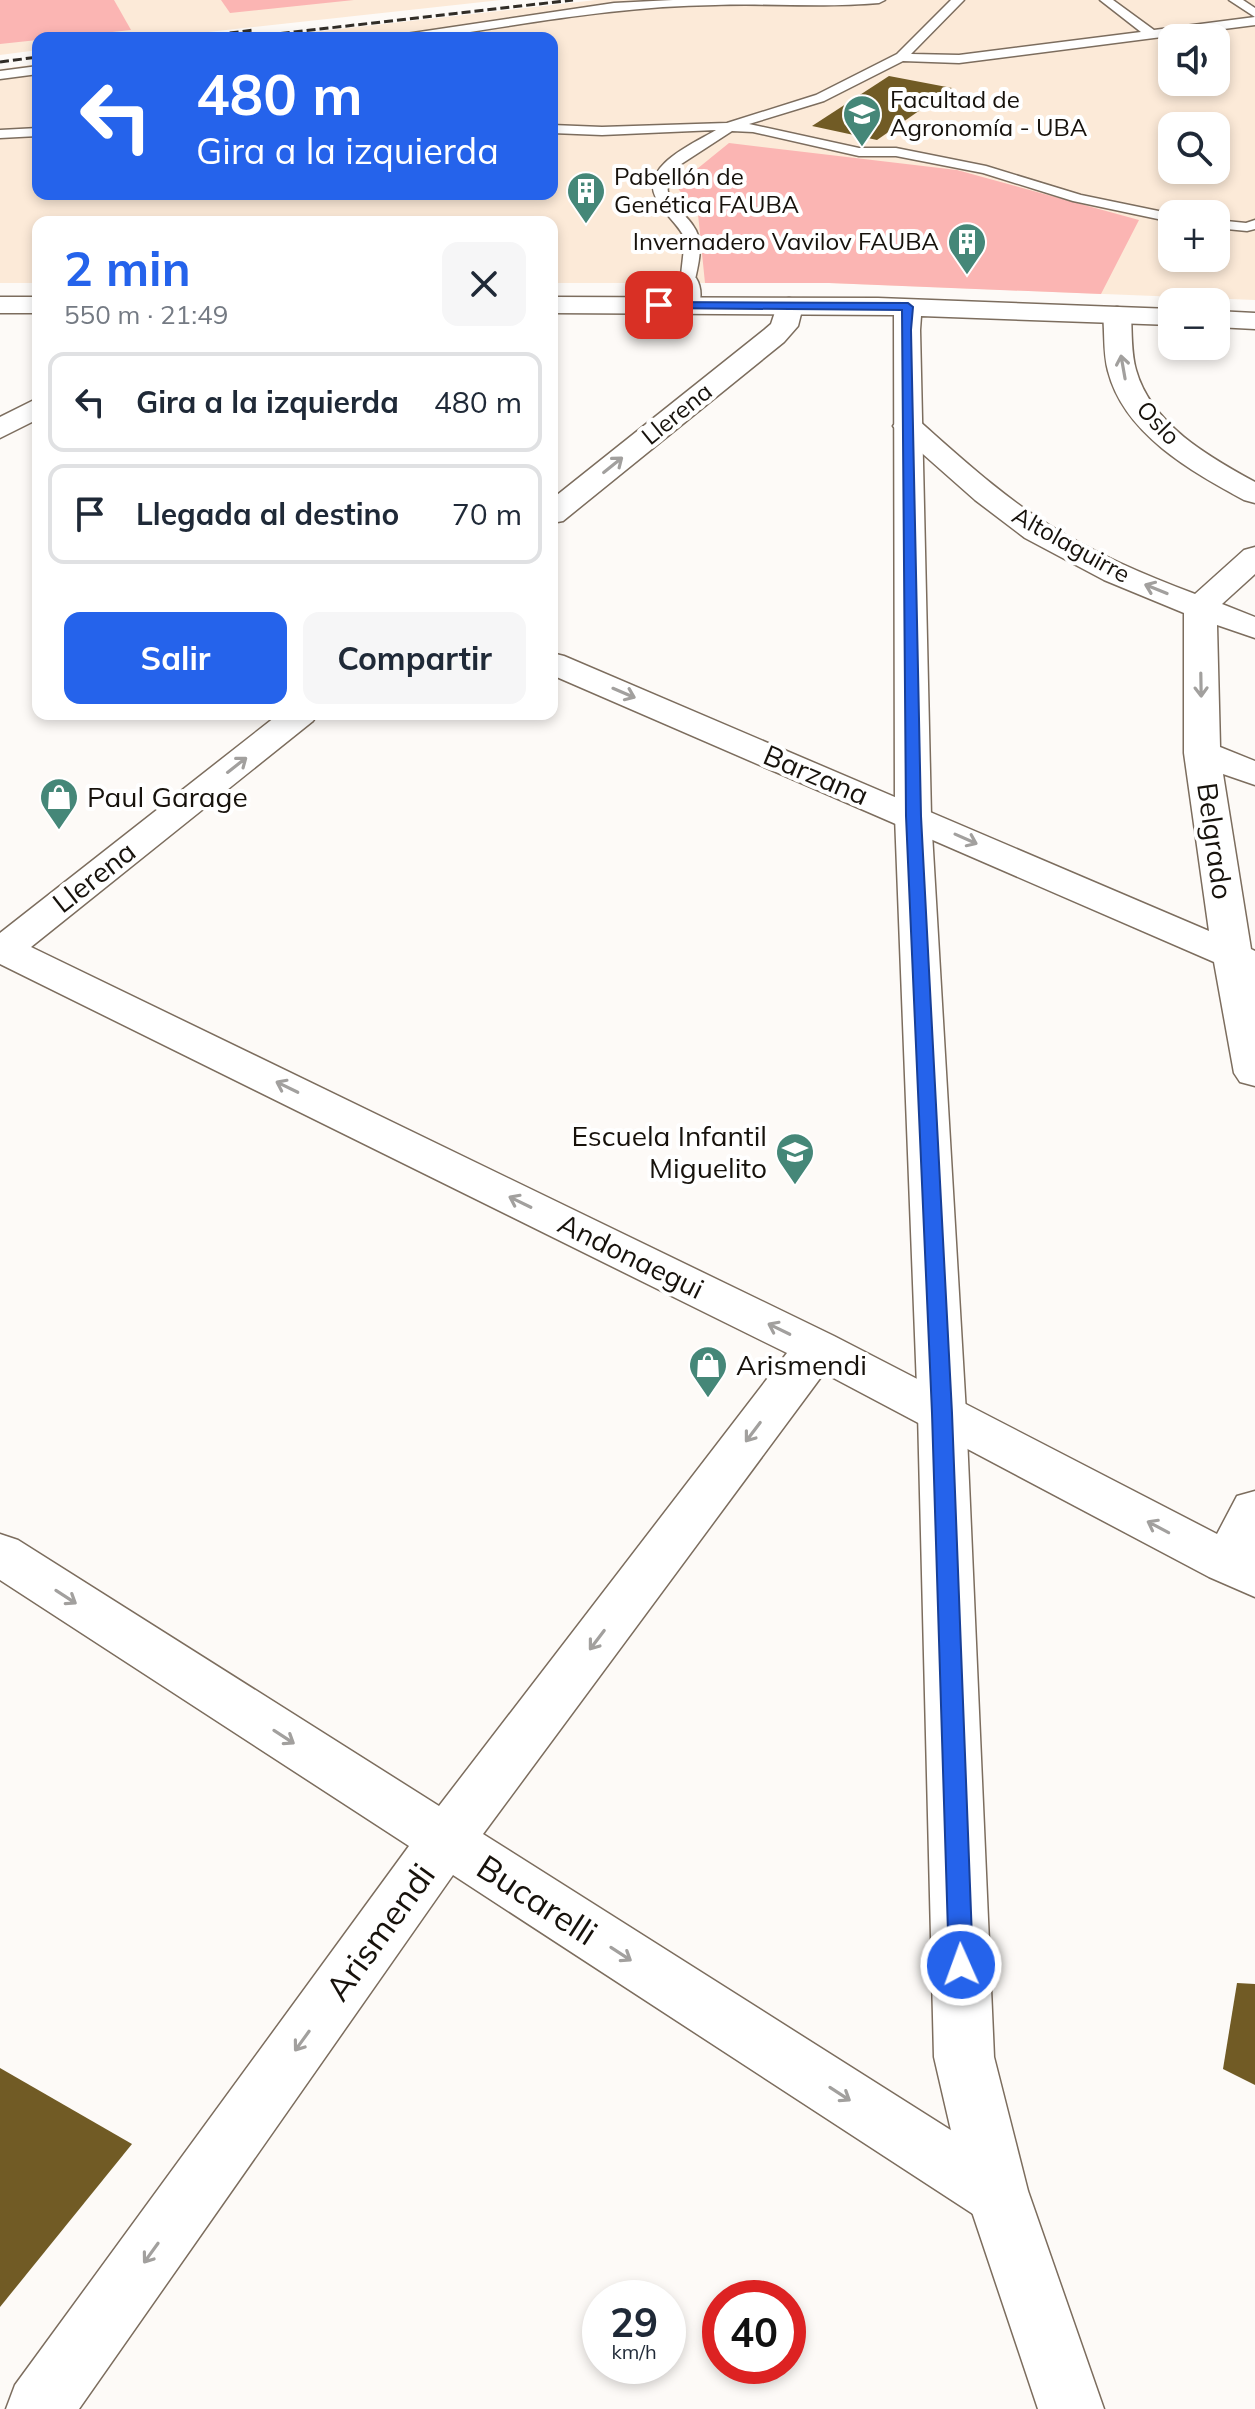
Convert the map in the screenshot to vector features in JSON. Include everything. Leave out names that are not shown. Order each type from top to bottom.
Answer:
[{"type":"street","points":[[558,305],[687,294],[789,306],[1158,316]]},
{"type":"street","points":[[0,305],[32,305]]},
{"type":"street","name":"Llerena","points":[[558,509],[774,336],[784,326],[789,306]]},
{"type":"street","points":[[908,307],[913,816],[942,1413],[964,2057],[976,2123],[995,2193],[1071,2409]]},
{"type":"street","name":"Oslo","points":[[1117,315],[1122,374],[1150,420],[1197,461],[1255,494]]},
{"type":"street","points":[[1230,320],[1255,321]]},
{"type":"street","points":[[1,428],[32,410]]},
{"type":"street","name":"Altolaguirre","points":[[908,426],[1002,507],[1039,532],[1118,574],[1255,628]]},
{"type":"street","points":[[1,428],[32,441]]},
{"type":"street","points":[[1200,607],[1255,557]]},
{"type":"street","name":"Belgrado","points":[[1200,607],[1202,753],[1243,961],[1255,1073]]},
{"type":"street","name":"Barzana","points":[[558,666],[913,816],[1243,961]]},
{"type":"street","name":"Llerena","points":[[1,949],[293,720]]},
{"type":"street","points":[[1202,753],[1255,774]]},
{"type":"street","name":"Andonaegui","points":[[1,949],[817,1348],[1241,1570]]},
{"type":"street","name":"Arismendi","points":[[39,2409],[445,1841],[817,1348]]},
{"type":"street","points":[[1241,1570],[1255,1510]]},
{"type":"street","name":"Bucarelli","points":[[0,1554],[995,2193]]},
{"type":"lane","points":[[446,32],[614,7],[715,1],[829,4],[879,0]]},
{"type":"lane","points":[[558,129],[602,131],[732,125],[820,98],[901,57],[958,0]]},
{"type":"lane","points":[[1106,0],[1151,34]]},
{"type":"lane","points":[[1235,0],[1255,13]]},
{"type":"lane","points":[[901,57],[959,59],[1255,21]]},
{"type":"lane","points":[[0,75],[32,71]]},
{"type":"lane","points":[[687,294],[692,240],[685,226],[665,205],[659,178],[666,168],[732,125],[859,152],[896,152],[986,170],[1078,198],[1158,215]]},
{"type":"lane","points":[[0,134],[32,132]]},
{"type":"lane","points":[[1230,225],[1247,227],[1255,224]]},
{"type":"shaded area","points":[[0,0],[501,0],[209,32],[32,32],[32,51],[0,55]]},
{"type":"shaded area","points":[[0,0],[114,0],[131,30],[32,32],[32,41],[0,44]]},
{"type":"shaded area","points":[[221,0],[354,0],[230,13]]},
{"type":"shaded area","name":"Facultad de Agronomía - UBA","points":[[596,0],[1255,0],[1255,300],[1230,299],[1230,288],[1158,288],[1158,296],[829,283],[558,283],[558,216],[32,216],[32,283],[0,283],[0,69],[32,65],[32,200],[558,200],[558,32],[312,32]]},
{"type":"shaded area","points":[[729,143],[957,170],[1139,220],[1101,294],[829,283],[705,283],[698,214],[676,186]]},
{"type":"building","points":[[889,76],[952,88],[877,140],[812,126]]},
{"type":"building","points":[[1237,1983],[1255,1984],[1255,2085],[1223,2069]]},
{"type":"building","points":[[0,2068],[132,2144],[0,2307]]},
{"type":"railway","points":[[294,32],[573,0]]},
{"type":"railway","points":[[238,32],[254,30]]},
{"type":"railway","points":[[0,62],[32,58]]},
{"type":"place","name":"Facultad de Agronomía - UBA","points":[[862,148]]},
{"type":"place","name":"Pabellón de Genética FAUBA","points":[[586,225]]},
{"type":"place","name":"Invernadero Vavilov FAUBA","points":[[967,276]]},
{"type":"place","name":"Paul Garage","points":[[59,831]]},
{"type":"place","name":"Escuela Infantil Miguelito","points":[[795,1186]]},
{"type":"place","name":"Arismendi","points":[[708,1399]]},
{"type":"route","points":[[659,305],[908,307],[913,816],[942,1413],[961,1965]]}]
